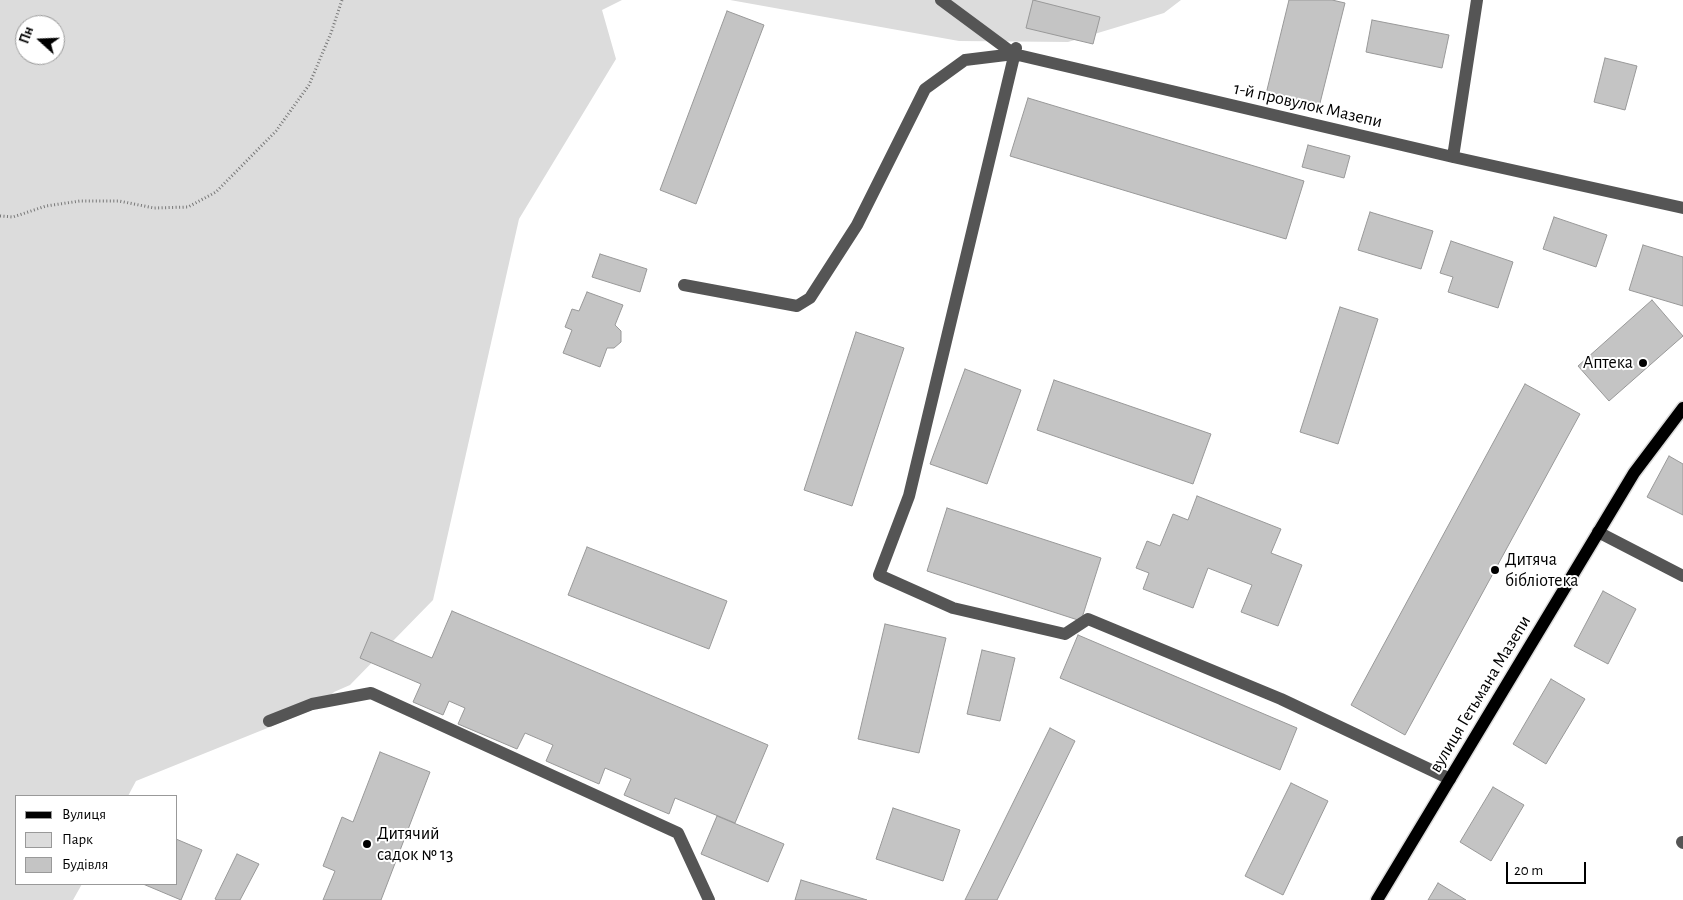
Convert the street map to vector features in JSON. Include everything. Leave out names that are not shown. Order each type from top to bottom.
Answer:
[{"type":"main road","name":"вулиця Гетьмана Мазепи","points":[[1377,900],[1634,473],[1683,408]]},
{"type":"street","name":"1-й провулок Мазепи","points":[[941,0],[1015,51],[1453,158],[1683,208]]},
{"type":"street","points":[[1453,158],[1477,0]]},
{"type":"street","points":[[684,285],[797,306],[810,298],[857,225],[925,89],[965,60],[1015,51],[909,496],[879,575],[953,608],[1065,634],[1088,620],[1281,698],[1450,779]]},
{"type":"street","points":[[1598,532],[1683,576]]},
{"type":"street","points":[[269,720],[312,704],[371,693],[678,833],[709,900]]},
{"type":"path","points":[[0,216],[13,217],[46,206],[80,201],[119,201],[154,208],[188,207],[216,192],[276,131],[309,85],[331,33],[342,0]]},
{"type":"green space","points":[[0,0],[622,0],[602,10],[616,59],[519,219],[433,600],[350,685],[334,692],[322,706],[136,781],[129,795],[15,795],[15,885],[81,885],[73,900],[0,900]]},
{"type":"green space","points":[[730,0],[1181,0],[1164,13],[1068,42],[959,41]]},
{"type":"building","points":[[1033,0],[1100,17],[1093,44],[1026,28]]},
{"type":"building","points":[[1289,0],[1332,0],[1345,3],[1319,107],[1266,94]]},
{"type":"building","points":[[727,11],[764,25],[696,204],[660,190]]},
{"type":"building","points":[[1372,20],[1449,35],[1442,68],[1366,52]]},
{"type":"building","points":[[1605,58],[1637,66],[1625,110],[1594,102]]},
{"type":"building","points":[[1028,98],[1304,181],[1286,239],[1010,156]]},
{"type":"building","points":[[1308,145],[1350,156],[1344,178],[1302,167]]},
{"type":"building","points":[[1370,212],[1433,231],[1421,269],[1358,250]]},
{"type":"building","points":[[1554,217],[1607,235],[1596,267],[1543,249]]},
{"type":"building","points":[[1451,241],[1513,262],[1498,308],[1448,292],[1453,277],[1440,273]]},
{"type":"building","points":[[1643,245],[1683,257],[1683,306],[1629,290]]},
{"type":"building","points":[[600,254],[647,269],[640,292],[592,277]]},
{"type":"building","points":[[587,292],[623,305],[615,325],[621,331],[621,342],[614,348],[607,348],[600,367],[563,353],[572,330],[565,327],[572,309],[579,311]]},
{"type":"building","points":[[1652,300],[1683,336],[1609,401],[1578,366]]},
{"type":"building","points":[[1340,307],[1378,319],[1338,444],[1300,432]]},
{"type":"building","points":[[856,332],[904,348],[852,506],[804,490]]},
{"type":"building","points":[[965,369],[1021,390],[987,484],[930,464]]},
{"type":"building","points":[[1054,380],[1211,434],[1193,484],[1037,430]]},
{"type":"building","points":[[1525,384],[1580,414],[1405,735],[1351,705]]},
{"type":"building","points":[[1669,456],[1683,464],[1683,515],[1647,497]]},
{"type":"building","points":[[1197,496],[1281,529],[1271,553],[1302,565],[1278,626],[1241,612],[1252,585],[1208,568],[1193,608],[1143,589],[1149,573],[1136,568],[1147,541],[1160,546],[1173,514],[1188,520]]},
{"type":"building","points":[[947,508],[1101,558],[1081,621],[927,571]]},
{"type":"building","points":[[587,547],[727,601],[709,649],[568,595]]},
{"type":"building","points":[[1603,591],[1636,609],[1608,664],[1574,646]]},
{"type":"building","points":[[452,611],[768,745],[735,823],[675,798],[669,814],[624,795],[631,779],[605,768],[599,784],[546,761],[553,745],[525,733],[517,749],[458,724],[465,708],[449,701],[443,715],[413,702],[421,684],[360,658],[371,632],[432,658]]},
{"type":"building","points":[[885,624],[946,638],[919,753],[858,739]]},
{"type":"building","points":[[1078,635],[1297,728],[1280,770],[1060,678]]},
{"type":"building","points":[[982,650],[1015,658],[1000,721],[967,714]]},
{"type":"building","points":[[1551,679],[1585,699],[1546,764],[1513,744]]},
{"type":"building","points":[[1050,728],[1075,741],[997,900],[965,900]]},
{"type":"building","name":"Дитячий садок № 13","points":[[380,752],[430,772],[381,900],[323,900],[335,871],[323,866],[342,817],[353,822]]},
{"type":"building","points":[[1291,783],[1328,801],[1283,895],[1245,876]]},
{"type":"building","points":[[1493,787],[1524,805],[1491,861],[1460,842]]},
{"type":"building","points":[[893,808],[960,830],[943,881],[876,859]]},
{"type":"building","points":[[717,816],[784,844],[768,882],[701,854]]},
{"type":"building","points":[[178,840],[202,850],[181,900],[145,885],[178,885]]},
{"type":"building","points":[[237,854],[259,864],[240,900],[217,900],[215,899]]},
{"type":"building","points":[[801,880],[867,900],[795,900]]},
{"type":"building","points":[[1438,883],[1466,900],[1428,900]]},
{"type":"place","name":"Аптека","points":[[1643,363]]},
{"type":"place","name":"Дитяча бібліотека","points":[[1495,570]]},
{"type":"place","name":"Дитячий садок № 13","points":[[367,844]]}]
